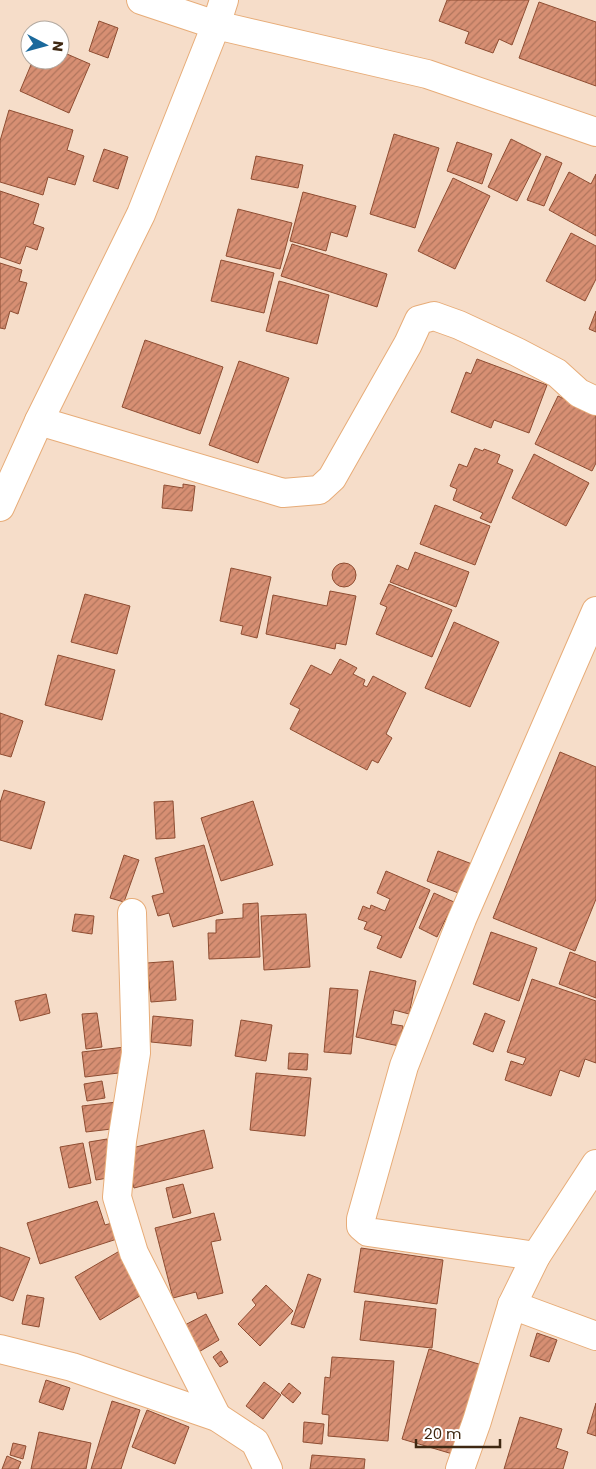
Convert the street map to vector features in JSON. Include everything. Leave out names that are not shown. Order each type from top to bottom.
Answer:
[{"type":"street","points":[[141,0],[220,12],[427,74],[596,132]]},
{"type":"street","points":[[0,507],[39,422],[141,214],[220,12]]},
{"type":"street","points":[[39,422],[283,492],[320,490],[332,478],[408,344],[419,320],[434,316],[459,325],[557,373],[579,393],[596,402]]},
{"type":"street","points":[[536,1256],[368,1232],[361,1226],[361,1219],[404,1066],[462,919],[596,611]]},
{"type":"street","points":[[132,913],[136,1053],[122,1141],[117,1197],[134,1253],[217,1417]]},
{"type":"street","points":[[460,1469],[477,1421],[512,1305],[536,1256],[596,1164]]},
{"type":"street","points":[[512,1305],[596,1336]]},
{"type":"street","points":[[0,1349],[72,1367],[217,1417],[255,1442],[268,1469]]},
{"type":"building","points":[[447,0],[529,0],[512,45],[499,39],[493,53],[465,43],[469,32],[439,21]]},
{"type":"building","points":[[539,2],[596,22],[596,86],[519,58]]},
{"type":"building","points":[[99,21],[118,28],[108,58],[89,51]]},
{"type":"building","points":[[70,55],[90,64],[69,113],[20,91],[29,70],[70,70]]},
{"type":"building","points":[[9,110],[73,130],[67,150],[84,156],[75,185],[48,177],[43,195],[0,182],[0,141]]},
{"type":"building","points":[[394,134],[439,148],[415,228],[370,214]]},
{"type":"building","points":[[511,139],[541,154],[517,201],[488,187]]},
{"type":"building","points":[[457,142],[492,154],[482,184],[447,171]]},
{"type":"building","points":[[104,149],[128,157],[118,189],[93,181]]},
{"type":"building","points":[[256,156],[303,165],[298,188],[251,179]]},
{"type":"building","points":[[546,156],[562,163],[544,206],[527,200]]},
{"type":"building","points":[[569,172],[591,184],[596,174],[596,236],[549,210]]},
{"type":"building","points":[[453,178],[490,196],[455,269],[418,251]]},
{"type":"building","points":[[0,191],[39,204],[33,224],[44,228],[37,250],[26,246],[20,264],[0,257]]},
{"type":"building","points":[[303,192],[356,206],[347,237],[331,232],[326,251],[290,241]]},
{"type":"building","points":[[238,209],[292,223],[280,269],[226,256]]},
{"type":"building","points":[[571,233],[596,246],[596,279],[585,301],[546,281]]},
{"type":"building","points":[[292,244],[387,274],[377,307],[281,276]]},
{"type":"building","points":[[221,260],[274,273],[264,313],[211,301]]},
{"type":"building","points":[[0,263],[22,270],[19,281],[27,283],[18,314],[10,311],[5,329],[0,328]]},
{"type":"building","points":[[279,281],[329,295],[317,344],[266,331]]},
{"type":"building","points":[[596,311],[596,332],[589,329]]},
{"type":"building","points":[[145,340],[223,367],[200,434],[122,407]]},
{"type":"building","points":[[477,359],[547,385],[529,433],[494,420],[491,428],[451,412],[466,372],[471,374]]},
{"type":"building","points":[[239,361],[289,378],[258,463],[209,445]]},
{"type":"building","points":[[558,396],[596,414],[596,463],[592,471],[535,444]]},
{"type":"building","points":[[475,448],[500,455],[497,463],[513,470],[491,523],[480,518],[483,513],[453,500],[457,489],[450,486],[459,464],[467,467]]},
{"type":"building","points":[[534,454],[589,483],[566,526],[512,498]]},
{"type":"building","points":[[183,484],[195,486],[192,511],[162,508],[164,485],[183,488]]},
{"type":"building","points":[[435,505],[490,526],[475,565],[420,544]]},
{"type":"building","points":[[415,552],[469,572],[456,607],[390,582],[397,565],[408,570]]},
{"type":"building","points":[[344,563],[352,567],[356,575],[352,583],[344,587],[336,583],[332,575],[336,567]]},
{"type":"building","points":[[231,568],[271,577],[257,638],[241,634],[243,626],[220,621]]},
{"type":"building","points":[[389,584],[452,610],[432,657],[376,634],[387,607],[380,604]]},
{"type":"building","points":[[330,591],[356,596],[346,645],[336,643],[335,649],[266,634],[273,595],[327,606]]},
{"type":"building","points":[[85,594],[130,606],[117,654],[71,642]]},
{"type":"building","points":[[454,622],[499,642],[470,707],[425,688]]},
{"type":"building","points":[[58,655],[115,670],[102,720],[45,705]]},
{"type":"building","points":[[340,659],[357,668],[353,674],[365,680],[363,685],[367,687],[373,676],[406,693],[386,734],[392,738],[378,763],[372,760],[367,770],[290,729],[300,709],[290,704],[311,665],[331,675]]},
{"type":"building","points":[[0,713],[23,721],[11,757],[0,754]]},
{"type":"building","points":[[560,752],[596,767],[596,899],[575,951],[493,918]]},
{"type":"building","points":[[4,790],[45,802],[31,849],[0,840],[0,803]]},
{"type":"building","points":[[173,801],[175,838],[156,839],[154,802]]},
{"type":"building","points":[[253,801],[273,865],[221,881],[201,818]]},
{"type":"building","points":[[204,845],[223,913],[173,927],[169,913],[158,916],[152,896],[164,893],[155,858]]},
{"type":"building","points":[[438,851],[472,864],[461,894],[427,881]]},
{"type":"building","points":[[124,855],[139,860],[124,902],[110,898]]},
{"type":"building","points":[[386,871],[430,890],[401,958],[377,948],[382,936],[364,929],[367,922],[358,919],[363,906],[370,909],[371,905],[385,911],[390,899],[377,893]]},
{"type":"building","points":[[434,893],[454,902],[437,937],[419,928]]},
{"type":"building","points":[[258,903],[260,957],[209,959],[208,933],[216,933],[216,920],[243,918],[243,904]]},
{"type":"building","points":[[75,914],[94,916],[92,934],[72,931]]},
{"type":"building","points":[[306,914],[310,967],[264,970],[261,916]]},
{"type":"building","points":[[491,932],[537,948],[519,1001],[473,984]]},
{"type":"building","points":[[570,952],[596,962],[596,998],[559,984]]},
{"type":"building","points":[[173,961],[176,1000],[151,1002],[147,963]]},
{"type":"building","points":[[370,971],[416,981],[409,1014],[394,1010],[391,1024],[403,1026],[399,1046],[356,1037]]},
{"type":"building","points":[[532,979],[596,1001],[596,1063],[585,1059],[579,1077],[560,1070],[551,1096],[505,1080],[511,1061],[523,1065],[526,1058],[507,1052]]},
{"type":"building","points":[[330,988],[358,990],[351,1054],[324,1052]]},
{"type":"building","points":[[46,994],[50,1013],[20,1021],[15,1001]]},
{"type":"building","points":[[97,1013],[102,1047],[86,1049],[82,1014]]},
{"type":"building","points":[[485,1013],[505,1021],[493,1052],[473,1044]]},
{"type":"building","points":[[153,1016],[193,1020],[191,1046],[151,1042]]},
{"type":"building","points":[[241,1020],[272,1025],[266,1061],[235,1056]]},
{"type":"building","points":[[125,1047],[127,1072],[85,1077],[82,1052]]},
{"type":"building","points":[[289,1053],[308,1054],[307,1070],[288,1069]]},
{"type":"building","points":[[256,1073],[311,1078],[305,1136],[250,1130]]},
{"type":"building","points":[[102,1081],[105,1098],[87,1101],[84,1084]]},
{"type":"building","points":[[117,1102],[120,1128],[86,1132],[82,1106]]},
{"type":"building","points":[[204,1130],[213,1168],[134,1188],[124,1150]]},
{"type":"building","points":[[107,1139],[114,1177],[96,1180],[89,1142]]},
{"type":"building","points":[[83,1143],[91,1183],[69,1188],[60,1147]]},
{"type":"building","points":[[183,1184],[191,1213],[173,1218],[166,1188]]},
{"type":"building","points":[[97,1201],[105,1225],[112,1223],[117,1239],[40,1264],[27,1223]]},
{"type":"building","points":[[214,1213],[221,1240],[211,1242],[223,1293],[198,1299],[196,1292],[173,1298],[155,1228]]},
{"type":"building","points":[[0,1247],[30,1258],[13,1301],[0,1296]]},
{"type":"building","points":[[361,1248],[443,1260],[437,1304],[354,1292]]},
{"type":"building","points":[[123,1249],[148,1291],[100,1320],[75,1277]]},
{"type":"building","points":[[308,1274],[321,1279],[304,1328],[291,1324]]},
{"type":"building","points":[[266,1285],[293,1311],[260,1346],[238,1324],[256,1305],[252,1300]]},
{"type":"building","points":[[27,1295],[44,1298],[39,1327],[22,1324]]},
{"type":"building","points":[[365,1301],[436,1309],[432,1348],[360,1340]]},
{"type":"building","points":[[206,1314],[219,1340],[197,1353],[183,1326]]},
{"type":"building","points":[[537,1333],[557,1340],[549,1362],[530,1356]]},
{"type":"building","points":[[429,1349],[482,1365],[456,1455],[402,1439]]},
{"type":"building","points":[[221,1351],[228,1362],[220,1367],[213,1357]]},
{"type":"building","points":[[332,1357],[394,1361],[388,1441],[328,1436],[329,1415],[322,1414],[325,1377],[330,1378]]},
{"type":"building","points":[[46,1380],[70,1388],[63,1410],[39,1402]]},
{"type":"building","points":[[264,1382],[281,1395],[263,1419],[246,1406]]},
{"type":"building","points":[[289,1383],[301,1393],[293,1403],[281,1393]]},
{"type":"building","points":[[112,1401],[140,1410],[121,1469],[91,1469]]},
{"type":"building","points":[[596,1403],[596,1436],[587,1433]]},
{"type":"building","points":[[147,1410],[189,1427],[175,1464],[132,1447]]},
{"type":"building","points":[[520,1417],[562,1429],[556,1448],[568,1452],[563,1469],[504,1469]]},
{"type":"building","points":[[304,1422],[324,1424],[322,1444],[303,1442]]},
{"type":"building","points":[[39,1432],[91,1443],[86,1469],[31,1469]]},
{"type":"building","points":[[13,1443],[26,1446],[23,1459],[10,1455]]},
{"type":"building","points":[[312,1455],[365,1459],[364,1469],[310,1469]]},
{"type":"building","points":[[7,1456],[21,1462],[18,1469],[2,1469]]}]
